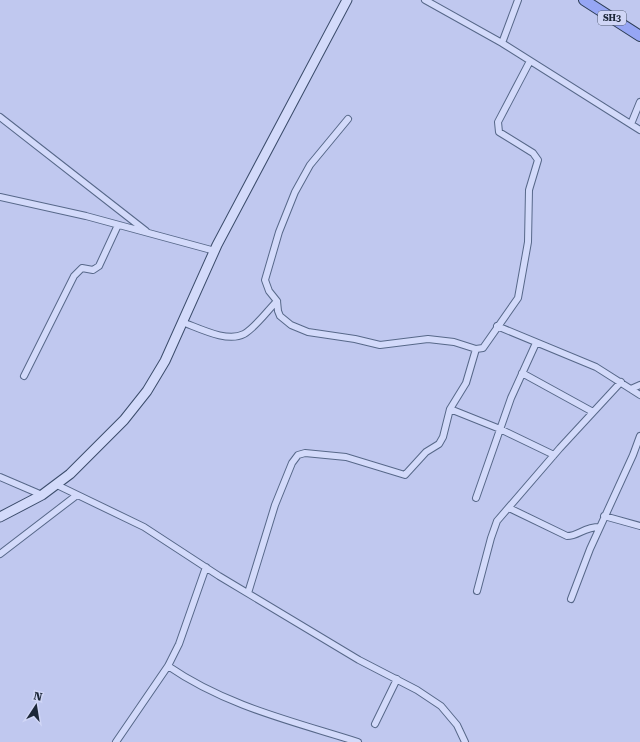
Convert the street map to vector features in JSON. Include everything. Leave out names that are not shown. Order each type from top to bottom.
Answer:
[{"type":"main road","points":[[0,517],[57,485],[124,420],[147,392],[164,361],[215,251],[347,0]]},
{"type":"main road","name":"SH3","points":[[584,0],[640,36]]},
{"type":"street","points":[[425,0],[502,43],[640,130]]},
{"type":"street","points":[[502,43],[518,0]]},
{"type":"street","points":[[348,119],[310,165],[295,192],[279,232],[264,280],[269,291],[277,301],[280,316],[291,325],[308,332],[355,339],[380,345],[428,339],[454,342],[476,348],[483,348],[514,306],[521,288],[528,242],[529,190],[538,160],[533,152],[499,132],[498,122],[530,61]]},
{"type":"street","points":[[631,124],[640,102]]},
{"type":"street","points":[[0,117],[56,159],[149,233]]},
{"type":"street","points":[[0,197],[118,225],[215,251]]},
{"type":"street","points":[[24,376],[74,276],[82,268],[93,270],[99,266],[118,225]]},
{"type":"street","points":[[182,322],[224,336],[236,336],[249,330],[277,301]]},
{"type":"street","points":[[498,326],[596,367],[621,382],[640,396]]},
{"type":"street","points":[[476,498],[500,429],[522,373],[536,343]]},
{"type":"street","points":[[248,593],[269,524],[292,463],[298,455],[305,453],[346,457],[405,475],[426,452],[439,444],[443,436],[450,409],[466,383],[476,348]]},
{"type":"street","points":[[522,373],[593,412]]},
{"type":"street","points":[[477,590],[493,530],[498,521],[554,455],[621,382]]},
{"type":"street","points":[[631,389],[640,385]]},
{"type":"street","points":[[450,409],[500,429],[554,455]]},
{"type":"street","points":[[571,599],[604,516],[633,456],[640,436]]},
{"type":"street","points":[[0,477],[42,494]]},
{"type":"street","points":[[57,485],[144,527],[206,567],[332,644],[359,660],[423,693],[441,706],[456,725],[465,742]]},
{"type":"street","points":[[0,554],[78,495]]},
{"type":"street","points":[[509,508],[567,536],[572,536],[589,527],[600,527]]},
{"type":"street","points":[[604,516],[640,526]]},
{"type":"street","points":[[116,742],[168,666],[179,644],[206,567]]},
{"type":"street","points":[[168,666],[201,688],[244,706],[358,742]]},
{"type":"street","points":[[375,724],[397,679]]}]
